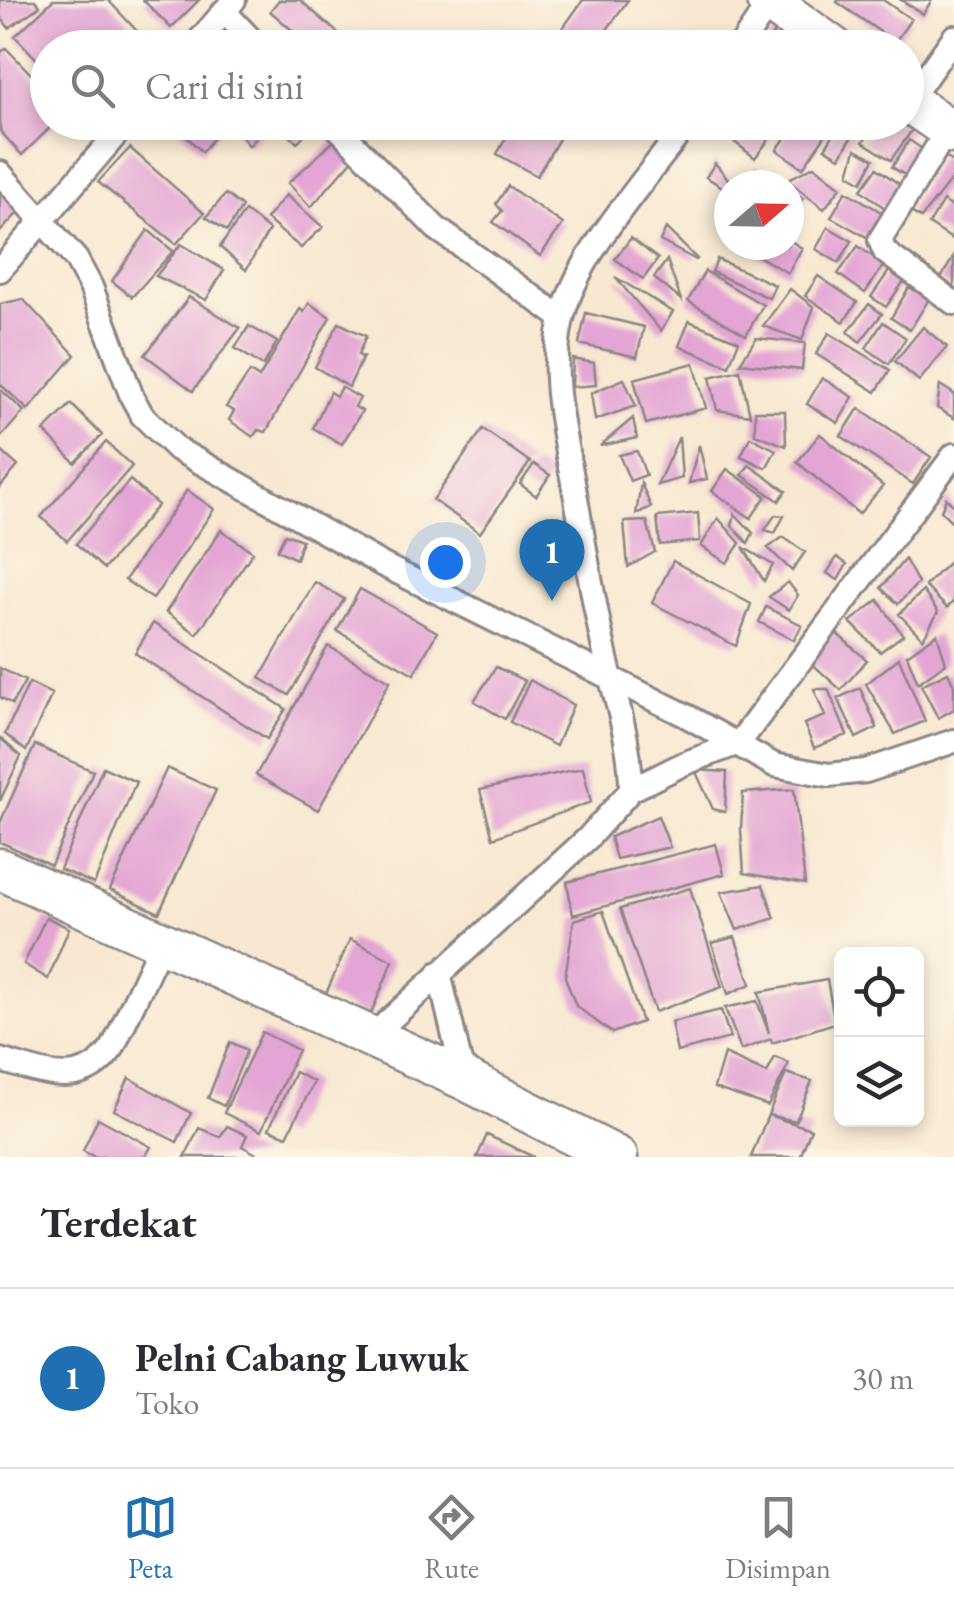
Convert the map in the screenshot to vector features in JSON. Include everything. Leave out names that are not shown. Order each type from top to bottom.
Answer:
[{"type":"highway","points":[[769,1],[809,30]]},
{"type":"highway","points":[[924,112],[951,131]]},
{"type":"highway","points":[[0,868],[464,1079],[617,1157]]},
{"type":"street","points":[[750,30],[769,1]]},
{"type":"street","points":[[208,30],[229,6],[246,30]]},
{"type":"street","points":[[924,78],[954,37]]},
{"type":"street","points":[[951,131],[880,240],[890,256],[954,303]]},
{"type":"street","points":[[0,270],[111,140]]},
{"type":"street","points":[[350,140],[436,228],[562,318]]},
{"type":"street","points":[[631,790],[628,738],[611,679],[558,404],[556,366],[566,303],[595,250],[675,140]]},
{"type":"street","points":[[0,173],[76,259],[92,287],[132,397],[159,434],[177,449],[382,564],[774,765],[828,775],[866,770],[954,741]]},
{"type":"street","points":[[370,1038],[587,839],[631,790],[683,764],[739,744],[954,455]]},
{"type":"street","points":[[0,1060],[60,1075],[89,1072],[102,1062],[161,944]]},
{"type":"street","points":[[439,973],[464,1079]]},
{"type":"building","points":[[0,0],[35,0],[40,6],[9,28],[0,16]]},
{"type":"building","points":[[53,0],[108,0],[136,30],[30,30],[30,52],[15,36]]},
{"type":"building","points":[[143,0],[199,0],[171,28]]},
{"type":"building","points":[[279,0],[300,0],[335,30],[292,30],[270,11]]},
{"type":"building","points":[[583,0],[628,0],[607,30],[561,30]]},
{"type":"building","points":[[883,0],[911,19],[903,30],[878,30],[837,2]]},
{"type":"building","points":[[901,0],[932,0],[923,14]]},
{"type":"building","points":[[6,48],[30,73],[30,140],[37,140],[22,155],[0,131],[0,53]]},
{"type":"building","points":[[190,140],[212,140],[202,152]]},
{"type":"building","points":[[335,140],[355,157],[311,207],[288,183]]},
{"type":"building","points":[[505,140],[558,140],[537,176],[497,154]]},
{"type":"building","points":[[732,140],[768,140],[755,158]]},
{"type":"building","points":[[784,140],[822,140],[803,168],[777,150]]},
{"type":"building","points":[[830,140],[850,140],[840,157],[825,148]]},
{"type":"building","points":[[864,140],[905,140],[891,160]]},
{"type":"building","points":[[909,140],[930,154],[913,180],[892,167]]},
{"type":"building","points":[[130,148],[204,213],[176,244],[98,182]]},
{"type":"building","points":[[856,149],[874,159],[862,182],[849,174]]},
{"type":"building","points":[[941,155],[954,162],[954,176],[921,218],[909,211]]},
{"type":"building","points":[[715,163],[721,170],[714,170],[714,182],[706,177]]},
{"type":"building","points":[[814,166],[841,187],[824,209],[804,193],[804,171]]},
{"type":"building","points":[[877,168],[907,190],[890,212],[861,190]]},
{"type":"building","points":[[0,186],[23,207],[0,232]]},
{"type":"building","points":[[508,186],[563,224],[540,256],[493,222],[502,211],[496,204]]},
{"type":"building","points":[[846,191],[886,215],[872,240],[831,217]]},
{"type":"building","points":[[226,194],[242,207],[227,231],[206,217]]},
{"type":"building","points":[[286,195],[323,227],[301,248],[266,219]]},
{"type":"building","points":[[943,201],[954,208],[952,239],[929,224]]},
{"type":"building","points":[[245,211],[269,230],[246,270],[220,247]]},
{"type":"building","points":[[828,227],[852,241],[839,263],[816,249]]},
{"type":"building","points":[[666,228],[697,259],[696,260],[660,241]]},
{"type":"building","points":[[148,230],[173,251],[132,297],[112,281]]},
{"type":"building","points":[[631,238],[658,259],[643,279],[615,259]]},
{"type":"building","points":[[181,244],[224,270],[206,300],[156,276]]},
{"type":"building","points":[[858,246],[884,265],[865,293],[838,274]]},
{"type":"building","points":[[954,256],[954,288],[940,280]]},
{"type":"building","points":[[667,260],[681,300],[654,278]]},
{"type":"building","points":[[719,260],[775,285],[769,298],[712,272]]},
{"type":"building","points":[[765,260],[795,260],[788,273]]},
{"type":"building","points":[[705,271],[763,305],[746,335],[688,301]]},
{"type":"building","points":[[889,271],[904,281],[886,307],[871,297]]},
{"type":"building","points":[[818,276],[857,302],[844,322],[805,296]]},
{"type":"building","points":[[615,277],[673,312],[661,331]]},
{"type":"building","points":[[909,287],[929,299],[910,330],[891,318]]},
{"type":"building","points":[[790,289],[814,307],[802,340],[763,326]]},
{"type":"building","points":[[189,297],[240,328],[193,391],[145,355]]},
{"type":"building","points":[[23,299],[75,355],[28,410],[0,384],[0,304]]},
{"type":"building","points":[[309,303],[330,317],[266,432],[258,430],[253,437],[229,420],[234,411],[226,407],[250,372],[259,378],[300,309],[304,312]]},
{"type":"building","points":[[869,304],[882,314],[860,342],[848,332]]},
{"type":"building","points":[[586,313],[644,327],[637,357],[579,344]]},
{"type":"building","points":[[689,321],[739,341],[729,366],[679,346]]},
{"type":"building","points":[[883,322],[906,338],[889,364],[866,348]]},
{"type":"building","points":[[339,323],[366,336],[358,355],[363,357],[349,387],[315,367]]},
{"type":"building","points":[[249,326],[277,342],[263,366],[235,348]]},
{"type":"building","points":[[923,327],[947,347],[919,381],[895,361]]},
{"type":"building","points":[[829,333],[890,370],[876,392],[816,354]]},
{"type":"building","points":[[756,338],[805,343],[802,370],[740,363]]},
{"type":"building","points":[[573,359],[594,363],[596,385],[572,387]]},
{"type":"building","points":[[694,363],[706,408],[646,424],[634,379]]},
{"type":"building","points":[[740,370],[750,415],[717,410],[710,377]]},
{"type":"building","points":[[822,378],[853,397],[838,423],[807,404]]},
{"type":"building","points":[[624,379],[636,406],[595,420],[591,393]]},
{"type":"building","points":[[940,385],[954,394],[954,418],[937,408]]},
{"type":"building","points":[[341,387],[360,398],[355,407],[362,411],[342,444],[313,428],[330,392],[336,396]]},
{"type":"building","points":[[0,389],[24,411],[0,438]]},
{"type":"building","points":[[71,404],[102,435],[75,463],[44,431]]},
{"type":"building","points":[[859,408],[931,457],[913,484],[841,436]]},
{"type":"building","points":[[755,411],[785,411],[786,446],[755,434]]},
{"type":"building","points":[[633,418],[637,438],[600,446]]},
{"type":"building","points":[[483,429],[530,462],[480,533],[433,500]]},
{"type":"building","points":[[820,434],[883,486],[859,514],[797,462]]},
{"type":"building","points":[[679,437],[682,478],[657,485]]},
{"type":"building","points":[[750,437],[776,450],[766,468],[741,456]]},
{"type":"building","points":[[106,442],[132,466],[67,541],[41,517]]},
{"type":"building","points":[[699,445],[707,479],[689,483]]},
{"type":"building","points":[[0,450],[18,466],[0,487]]},
{"type":"building","points":[[637,451],[646,475],[630,481],[619,455]]},
{"type":"building","points":[[534,464],[550,475],[536,496],[520,484]]},
{"type":"building","points":[[749,465],[786,491],[779,501],[742,475]]},
{"type":"building","points":[[727,469],[766,496],[751,518],[712,491]]},
{"type":"building","points":[[130,480],[158,505],[104,569],[76,544]]},
{"type":"building","points":[[641,483],[651,507],[636,514]]},
{"type":"building","points":[[187,490],[214,509],[153,599],[125,580]]},
{"type":"building","points":[[946,498],[954,506],[954,524],[941,511]]},
{"type":"building","points":[[698,513],[700,541],[660,545],[657,517]]},
{"type":"building","points":[[735,514],[753,533],[748,543],[732,526]]},
{"type":"building","points":[[775,515],[784,516],[775,533],[765,530]]},
{"type":"building","points":[[718,518],[740,543],[727,563],[701,546]]},
{"type":"building","points":[[647,521],[655,552],[628,567],[624,522]]},
{"type":"building","points":[[221,530],[253,552],[197,634],[166,612]]},
{"type":"building","points":[[285,534],[302,540],[296,559],[277,550]]},
{"type":"building","points":[[783,537],[805,552],[792,571],[768,548]]},
{"type":"building","points":[[743,547],[773,565],[764,581]]},
{"type":"building","points":[[837,557],[847,564],[838,580],[827,573]]},
{"type":"building","points":[[905,559],[918,583],[898,604],[881,588]]},
{"type":"building","points":[[673,561],[751,604],[736,646],[652,603]]},
{"type":"building","points":[[949,562],[954,567],[954,601],[947,608],[925,586]]},
{"type":"building","points":[[315,582],[344,599],[289,695],[260,678]]},
{"type":"building","points":[[788,582],[798,595],[789,610],[769,597]]},
{"type":"building","points":[[360,589],[437,632],[414,674],[337,631]]},
{"type":"building","points":[[923,591],[938,612],[923,639],[899,614]]},
{"type":"building","points":[[878,600],[903,635],[880,652],[850,622]]},
{"type":"building","points":[[766,607],[802,625],[794,640],[759,622]]},
{"type":"building","points":[[153,623],[286,709],[267,739],[135,653]]},
{"type":"building","points":[[835,632],[867,660],[841,690],[809,661]]},
{"type":"building","points":[[937,634],[946,663],[918,683],[907,655]]},
{"type":"building","points":[[328,646],[390,681],[318,810],[256,775]]},
{"type":"building","points":[[899,658],[925,721],[895,734],[866,684]]},
{"type":"building","points":[[496,667],[525,681],[505,719],[474,701]]},
{"type":"building","points":[[0,668],[25,681],[12,704],[0,697]]},
{"type":"building","points":[[948,672],[954,685],[954,709],[938,718],[921,685]]},
{"type":"building","points":[[530,680],[573,705],[556,746],[510,722]]},
{"type":"building","points":[[29,683],[52,694],[26,751],[5,734]]},
{"type":"building","points":[[860,688],[877,728],[856,738],[838,698]]},
{"type":"building","points":[[814,689],[828,689],[847,735],[814,748],[804,724],[825,716]]},
{"type":"building","points":[[0,738],[21,756],[0,801]]},
{"type":"building","points":[[35,745],[93,771],[51,865],[0,842],[0,823]]},
{"type":"building","points":[[103,767],[136,782],[94,884],[60,869]]},
{"type":"building","points":[[167,768],[216,790],[159,913],[110,890]]},
{"type":"building","points":[[583,768],[591,802],[493,838],[480,790]]},
{"type":"building","points":[[695,770],[727,772],[725,812],[713,809]]},
{"type":"building","points":[[794,789],[805,884],[744,873],[743,793]]},
{"type":"building","points":[[658,816],[670,847],[616,859],[610,837]]},
{"type":"building","points":[[716,844],[724,874],[573,915],[567,882]]},
{"type":"building","points":[[763,885],[775,918],[737,930],[721,892]]},
{"type":"building","points":[[690,888],[722,987],[655,1012],[620,909]]},
{"type":"building","points":[[603,911],[642,1022],[612,1033],[576,1006],[565,977],[574,920]]},
{"type":"building","points":[[46,917],[69,928],[48,979],[24,964]]},
{"type":"building","points":[[735,937],[751,984],[728,994],[712,943]]},
{"type":"building","points":[[350,939],[393,961],[369,1018],[325,996]]},
{"type":"building","points":[[827,980],[834,1023],[741,1050],[725,1008],[757,1001],[769,1033],[759,992]]},
{"type":"building","points":[[721,1010],[730,1038],[677,1052],[671,1022]]},
{"type":"building","points":[[262,1032],[298,1050],[261,1131],[224,1113]]},
{"type":"building","points":[[230,1042],[247,1050],[224,1106],[208,1098]]},
{"type":"building","points":[[724,1054],[767,1073],[775,1057],[789,1063],[768,1106],[714,1088]]},
{"type":"building","points":[[295,1072],[314,1082],[287,1136],[269,1129]]},
{"type":"building","points":[[786,1073],[812,1081],[796,1121],[768,1115]]},
{"type":"building","points":[[129,1078],[191,1113],[177,1142],[114,1110]]},
{"type":"building","points":[[768,1115],[811,1129],[800,1157],[751,1157]]},
{"type":"building","points":[[98,1118],[151,1147],[145,1157],[95,1157],[83,1151]]},
{"type":"building","points":[[227,1126],[247,1135],[242,1146],[262,1157],[185,1157],[199,1128],[220,1137]]},
{"type":"building","points":[[487,1135],[534,1157],[477,1157]]},
{"type":"place","name":"Pelni Cabang Luwuk","points":[[552,601]]}]
